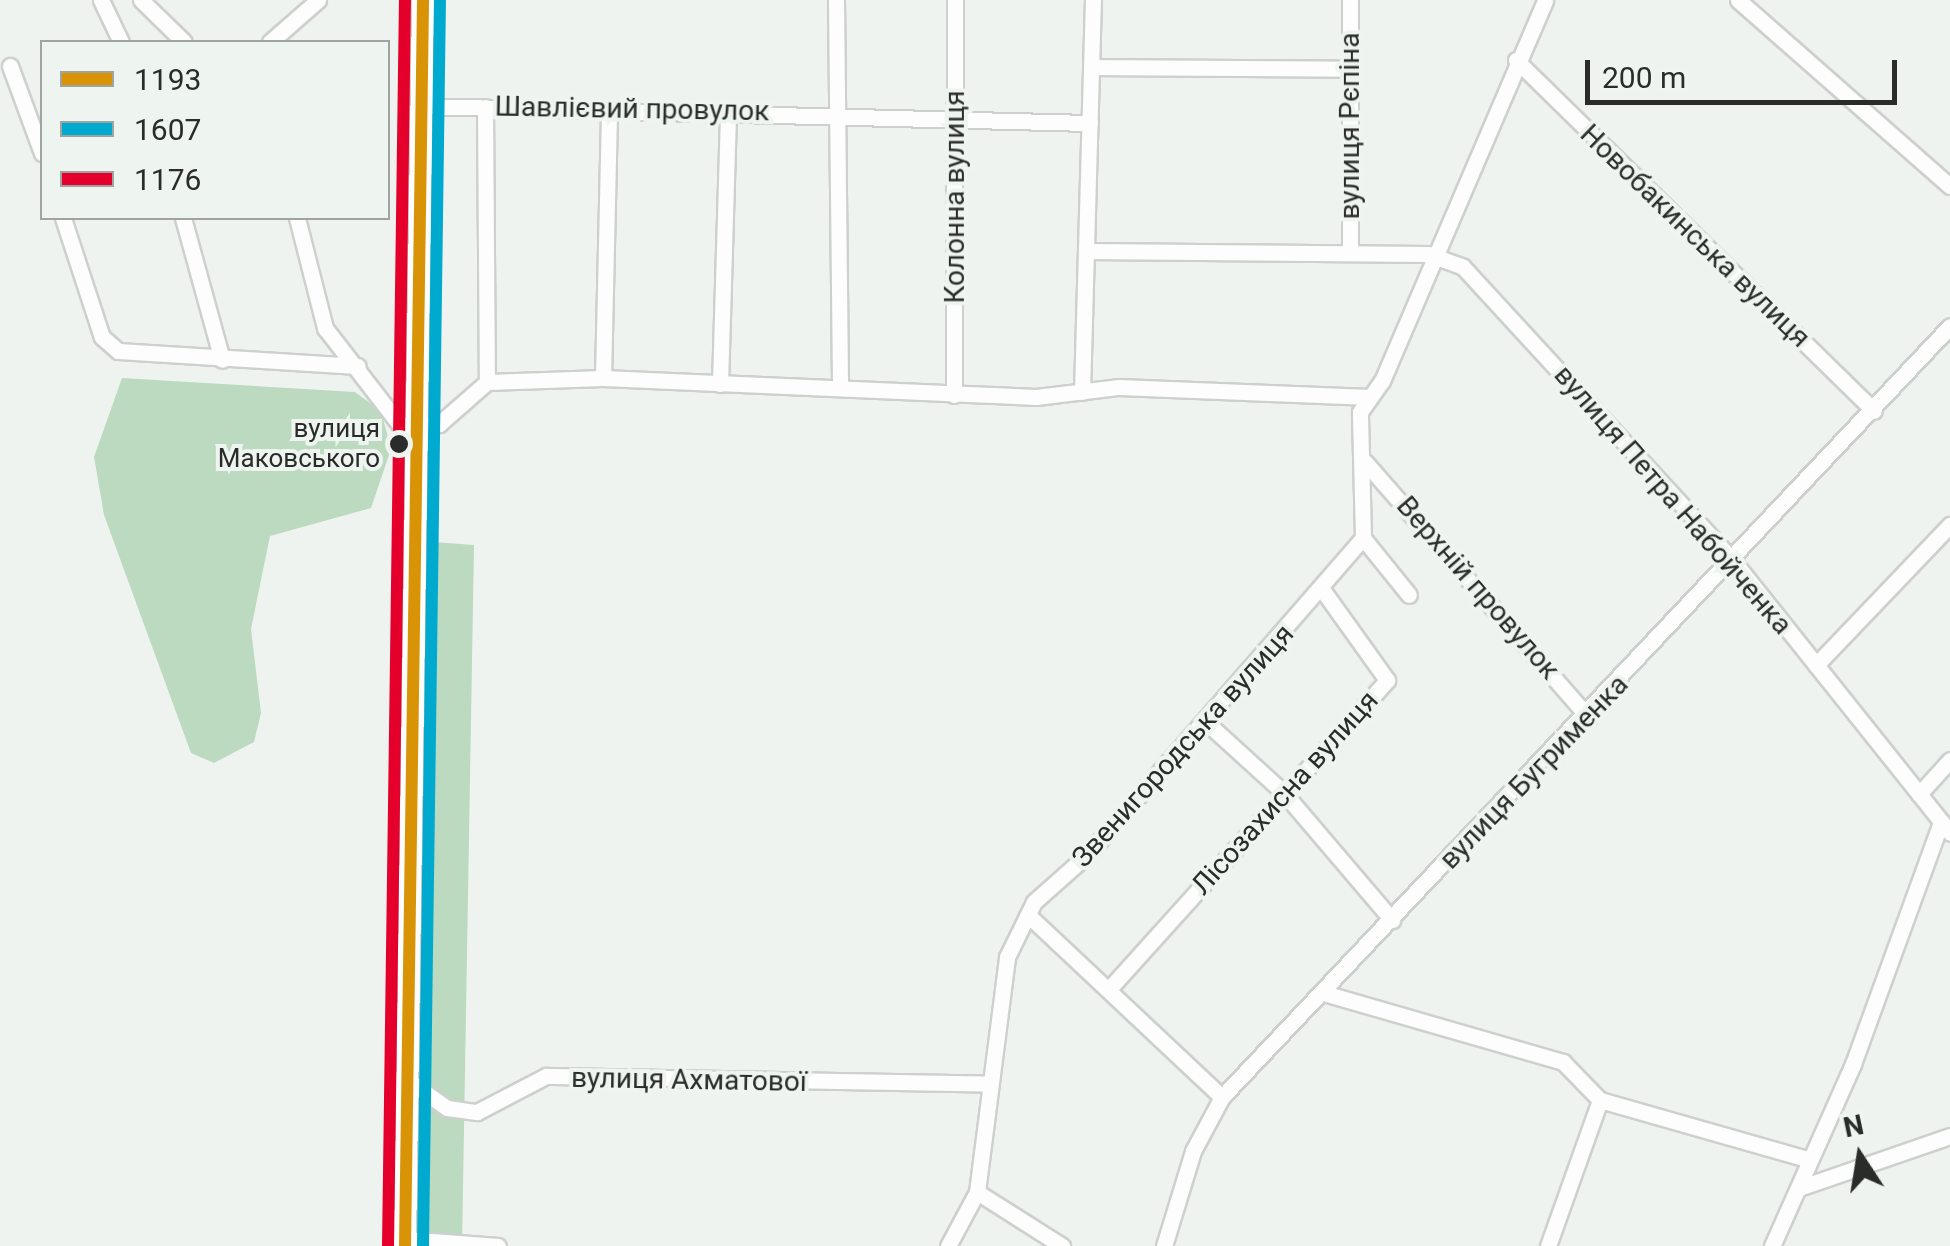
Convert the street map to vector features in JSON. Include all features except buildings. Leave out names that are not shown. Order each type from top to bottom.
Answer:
[{"type":"highway","points":[[406,1243],[411,426],[423,0]]},
{"type":"street","points":[[101,0],[120,40]]},
{"type":"street","points":[[142,0],[182,40]]},
{"type":"street","points":[[272,40],[318,0]]},
{"type":"street","points":[[836,0],[843,113],[840,386]]},
{"type":"street","name":"Колонна вулиця","points":[[954,395],[955,0]]},
{"type":"street","points":[[1082,392],[1093,0]]},
{"type":"street","name":"вулиця Рєпіна","points":[[1350,0],[1350,253]]},
{"type":"street","points":[[1409,595],[1363,538],[1365,462],[1360,412],[1370,398],[1428,254],[1544,0]]},
{"type":"street","points":[[1738,0],[1950,186]]},
{"type":"street","name":"Новобакинська вулиця","points":[[1516,60],[1874,412]]},
{"type":"street","points":[[10,66],[40,148]]},
{"type":"street","points":[[1092,67],[1350,70]]},
{"type":"street","name":"Шавлієвий провулок","points":[[422,106],[843,113],[1090,123]]},
{"type":"street","points":[[484,106],[486,382]]},
{"type":"street","points":[[603,378],[609,109]]},
{"type":"street","points":[[720,384],[728,111]]},
{"type":"street","points":[[64,220],[102,338],[118,350],[222,360],[358,366]]},
{"type":"street","points":[[184,220],[222,360]]},
{"type":"street","points":[[298,220],[326,328],[400,425],[439,424],[486,382],[603,378],[840,386],[954,395],[1082,392],[1370,398]]},
{"type":"street","name":"вулиця Петра Набойченка","points":[[1088,251],[1428,254],[1463,267],[1730,557],[1946,827],[1772,1246]]},
{"type":"street","name":"вулиця Бугрименка","points":[[1164,1246],[1222,1097],[1589,718],[1730,557],[1948,336]]},
{"type":"street","name":"Верхній провулок","points":[[1365,462],[1589,718]]},
{"type":"street","points":[[1816,664],[1950,525]]},
{"type":"street","name":"Звенигородська вулиця","points":[[948,1246],[977,1192],[1007,957],[1028,914],[1324,592],[1363,538]]},
{"type":"street","name":"Лісозахисна вулиця","points":[[1110,988],[1387,680],[1324,592]]},
{"type":"street","points":[[1206,722],[1284,793],[1392,920]]},
{"type":"street","points":[[1919,794],[1950,760]]},
{"type":"street","points":[[1028,914],[1222,1097]]},
{"type":"street","points":[[1324,993],[1563,1062],[1600,1100],[1810,1160]]},
{"type":"street","name":"вулиця Ахматової","points":[[406,1080],[447,1108],[477,1112],[546,1076],[989,1084]]},
{"type":"street","points":[[1548,1246],[1600,1100]]},
{"type":"street","points":[[1799,1188],[1950,1136]]},
{"type":"street","points":[[977,1192],[1062,1246]]},
{"type":"street","points":[[406,1243],[498,1246]]},
{"type":"green space","points":[[122,378],[355,392],[381,411],[391,449],[371,508],[270,536],[251,629],[261,713],[254,742],[214,763],[191,753],[104,515],[94,457]]},
{"type":"green space","points":[[433,542],[474,545],[462,1246],[429,1246]]},
{"type":"transit line","name":"1176","points":[[388,1246],[405,0]]},
{"type":"transit line","name":"1193","points":[[405,1246],[423,0]]},
{"type":"transit line","name":"1607","points":[[423,1246],[440,0]]},
{"type":"place","name":"вулиця Маковського","points":[[399,444]]}]
